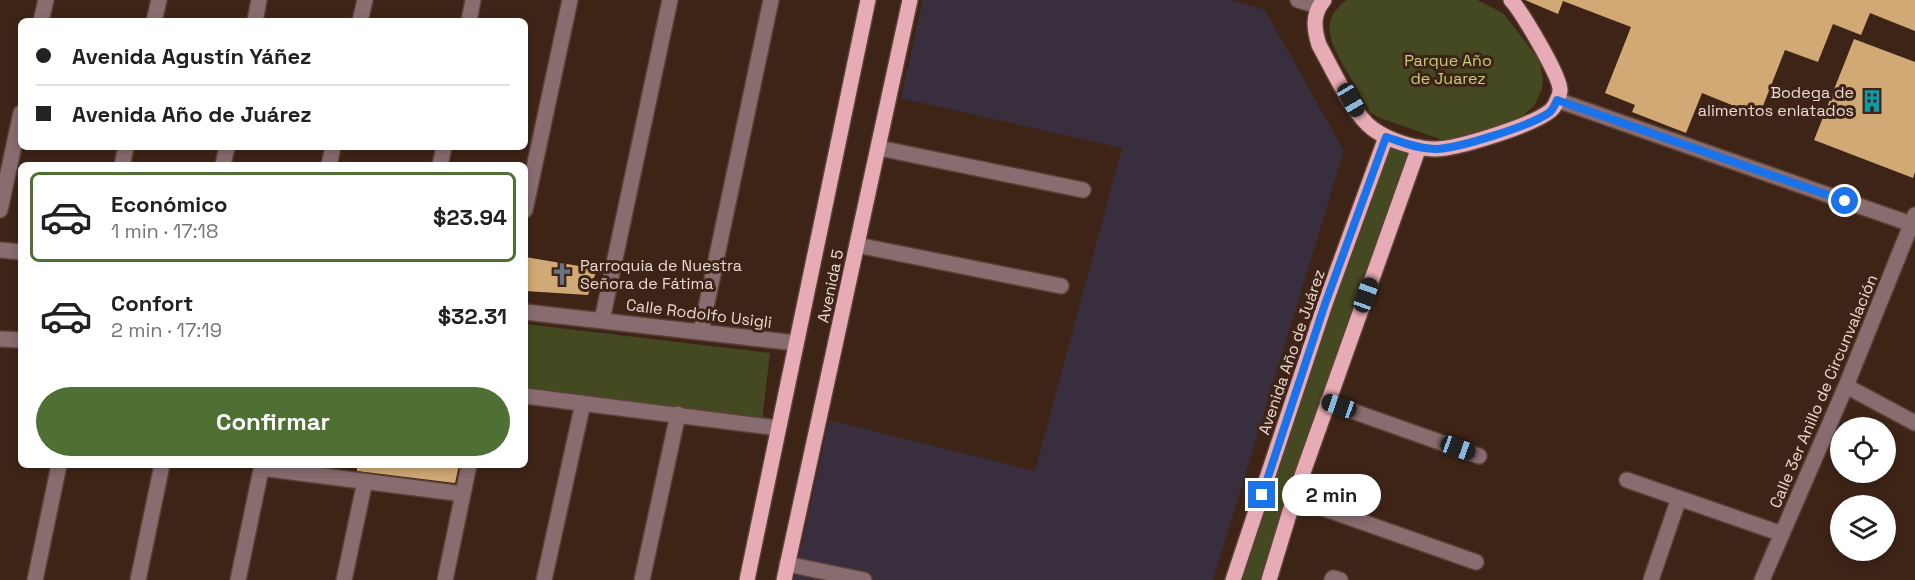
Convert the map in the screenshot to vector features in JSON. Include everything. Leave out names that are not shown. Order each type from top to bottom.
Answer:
[{"type":"main road","name":"Avenida 5","points":[[747,580],[868,0]]},
{"type":"main road","name":"Avenida 5","points":[[784,580],[910,0]]},
{"type":"main road","points":[[1321,3],[1315,18],[1315,32],[1319,45],[1361,118],[1386,137],[1419,147],[1436,149],[1526,125],[1553,110],[1561,89],[1557,75],[1511,0]]},
{"type":"main road","name":"Avenida Año de Juárez","points":[[1233,580],[1325,304],[1386,137]]},
{"type":"main road","points":[[1269,580],[1327,402],[1419,147]]},
{"type":"street","points":[[42,18],[46,0]]},
{"type":"street","points":[[155,18],[159,0]]},
{"type":"street","points":[[256,18],[259,0]]},
{"type":"street","points":[[361,18],[365,0]]},
{"type":"street","points":[[470,18],[473,0]]},
{"type":"street","points":[[528,196],[570,0]]},
{"type":"street","points":[[602,320],[670,0]]},
{"type":"street","points":[[701,331],[771,0]]},
{"type":"street","points":[[1298,0],[1321,3]]},
{"type":"street","points":[[1557,100],[1913,220]]},
{"type":"street","points":[[0,210],[18,127]]},
{"type":"street","points":[[879,148],[1083,190]]},
{"type":"street","name":"Calle 3er Anillo de Circunvalación","points":[[1762,580],[1846,386],[1913,220]]},
{"type":"street","points":[[857,245],[1061,286]]},
{"type":"street","points":[[0,250],[18,252]]},
{"type":"street","name":"Calle Rodolfo Usigli","points":[[528,312],[796,343]]},
{"type":"street","points":[[0,339],[18,340]]},
{"type":"street","points":[[1846,386],[1915,423]]},
{"type":"street","points":[[528,396],[778,428]]},
{"type":"street","points":[[1327,402],[1479,456]]},
{"type":"street","points":[[544,580],[583,403]]},
{"type":"street","points":[[642,580],[678,414]]},
{"type":"street","points":[[35,580],[58,468]]},
{"type":"street","points":[[138,580],[161,468]]},
{"type":"street","points":[[238,580],[262,468]]},
{"type":"street","points":[[269,468],[463,494]]},
{"type":"street","points":[[445,580],[468,468]]},
{"type":"street","points":[[1627,480],[1782,534]]},
{"type":"street","points":[[344,580],[365,481]]},
{"type":"street","points":[[1294,498],[1476,562]]},
{"type":"street","points":[[1651,580],[1679,498]]},
{"type":"street","points":[[788,564],[864,580]]},
{"type":"street","points":[[1332,580],[1333,578],[1340,580]]},
{"type":"shaded area","points":[[923,0],[1231,0],[1265,10],[1344,151],[1213,580],[794,580],[829,420],[1035,471],[1122,148],[901,98]]},
{"type":"green space","name":"Parque Año de Juarez","points":[[1347,0],[1477,0],[1503,13],[1540,62],[1542,89],[1534,106],[1516,121],[1445,141],[1378,117],[1370,112],[1333,46],[1330,36],[1332,17],[1337,8]]},
{"type":"green space","points":[[1384,141],[1415,151],[1260,580],[1237,580]]},
{"type":"green space","points":[[528,324],[770,353],[762,421],[528,393]]},
{"type":"building","points":[[1525,0],[1915,0],[1915,31],[1870,13],[1861,35],[1833,24],[1818,62],[1785,50],[1759,116],[1702,93],[1686,133],[1632,112],[1635,105],[1605,93],[1631,27],[1563,1],[1558,14]]},
{"type":"building","name":"Bodega de alimentos enlatados","points":[[1854,39],[1915,62],[1915,172],[1913,178],[1814,140]]},
{"type":"building","points":[[528,258],[597,269],[588,295],[528,291]]},
{"type":"building","points":[[357,468],[458,468],[455,483],[357,471]]},
{"type":"place","name":"Bodega de alimentos enlatados","points":[[1872,101]]},
{"type":"place","name":"Parroquia de Nuestra Señora de Fátima","points":[[562,274]]},
{"type":"route","points":[[1262,495],[1325,304],[1386,137],[1419,147],[1436,149],[1450,147],[1526,125],[1553,110],[1557,100],[1845,201]]}]
